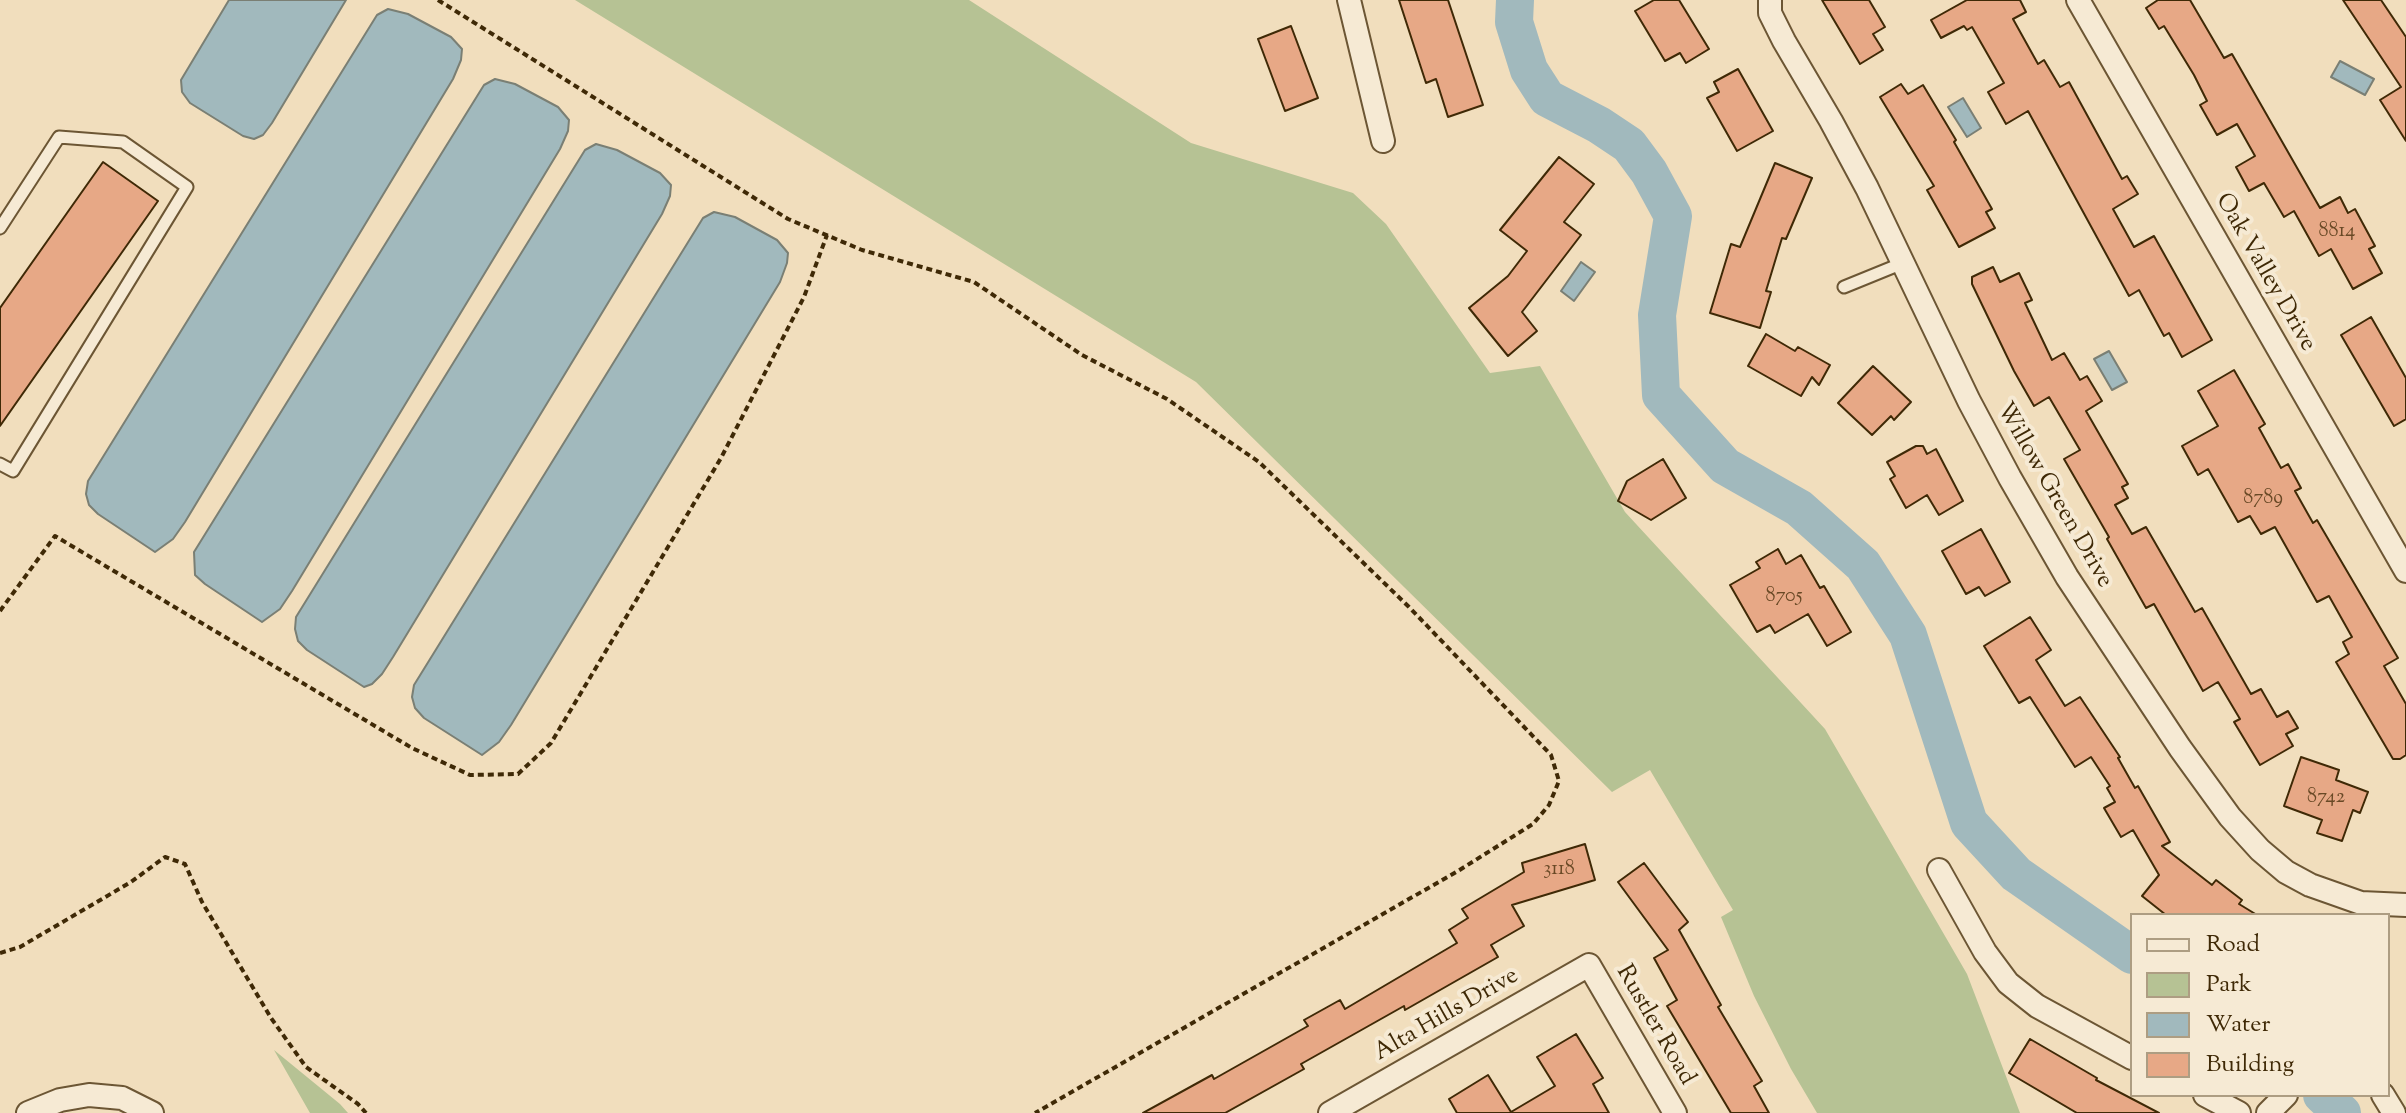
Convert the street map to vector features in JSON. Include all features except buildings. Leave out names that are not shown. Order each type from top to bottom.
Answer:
[{"type":"street","points":[[1349,0],[1383,141]]},
{"type":"street","name":"Willow Green Drive","points":[[1770,0],[1770,13],[1784,41],[1831,121],[2010,478],[2067,577],[2180,748],[2230,817],[2286,872],[2360,909],[2406,905]]},
{"type":"street","name":"Oak Valley Drive","points":[[2078,0],[2406,571]]},
{"type":"street","points":[[1939,870],[1985,952],[2008,983],[2037,1006],[2130,1057]]},
{"type":"street","name":"Alta Hills Drive","points":[[1330,1113],[1360,1106],[1589,965]]},
{"type":"street","name":"Rustler Road","points":[[1589,965],[1675,1113]]},
{"type":"street","points":[[28,1113],[60,1100],[89,1095],[122,1098],[152,1113]]},
{"type":"street","points":[[2209,1097],[2239,1113]]},
{"type":"lane","points":[[0,228],[59,137],[123,142],[187,187],[13,471],[0,464]]},
{"type":"lane","points":[[1844,287],[1903,263]]},
{"type":"path","points":[[438,0],[788,219],[862,250],[974,282],[1082,355],[1167,399],[1259,462],[1409,607],[1551,755],[1559,781],[1549,805],[1533,824],[1458,871],[1035,1113]]},
{"type":"path","points":[[0,611],[55,536],[412,748],[470,775],[518,774],[551,743],[721,458],[804,297],[827,235]]},
{"type":"path","points":[[0,953],[20,947],[131,882],[165,857],[185,864],[202,902],[271,1018],[306,1067],[366,1113]]},
{"type":"green space","points":[[575,0],[969,0],[1191,143],[1353,193],[1386,224],[1490,373],[1540,366],[1625,512],[1825,729],[1967,974],[2020,1113],[1817,1113],[1754,996],[1721,917],[1733,910],[1650,770],[1612,792],[1196,382]]},
{"type":"green space","points":[[274,1050],[340,1104],[348,1113],[310,1113]]},
{"type":"water","points":[[229,0],[346,0],[272,123],[263,135],[254,139],[243,136],[190,103],[182,92],[181,80]]},
{"type":"water","points":[[388,9],[408,14],[451,37],[462,49],[453,79],[185,522],[173,539],[155,552],[89,505],[86,494],[88,481],[377,15]]},
{"type":"water","points":[[2340,61],[2374,79],[2365,95],[2331,77]]},
{"type":"water","points":[[495,79],[515,84],[558,107],[569,120],[568,131],[560,149],[292,591],[280,609],[262,622],[195,575],[194,552],[484,85]]},
{"type":"water","points":[[1963,98],[1981,128],[1967,137],[1948,107]]},
{"type":"water","points":[[596,144],[617,150],[660,173],[671,185],[670,196],[662,214],[393,657],[382,674],[364,687],[298,641],[296,617],[585,150]]},
{"type":"water","points":[[714,212],[735,217],[777,240],[788,253],[780,282],[511,725],[499,742],[482,755],[424,718],[415,708],[412,697],[414,685],[703,218]]},
{"type":"water","points":[[1581,262],[1595,272],[1574,301],[1561,291]]},
{"type":"water","points":[[2109,351],[2127,382],[2112,390],[2094,359]]},
{"type":"waterway","points":[[1515,0],[1514,22],[1529,70],[1547,98],[1599,125],[1629,145],[1649,172],[1673,216],[1657,315],[1661,395],[1725,466],[1799,508],[1863,565],[1908,635],[1969,823],[2016,874],[2130,954]]},
{"type":"waterway","points":[[2324,1097],[2342,1113]]}]
